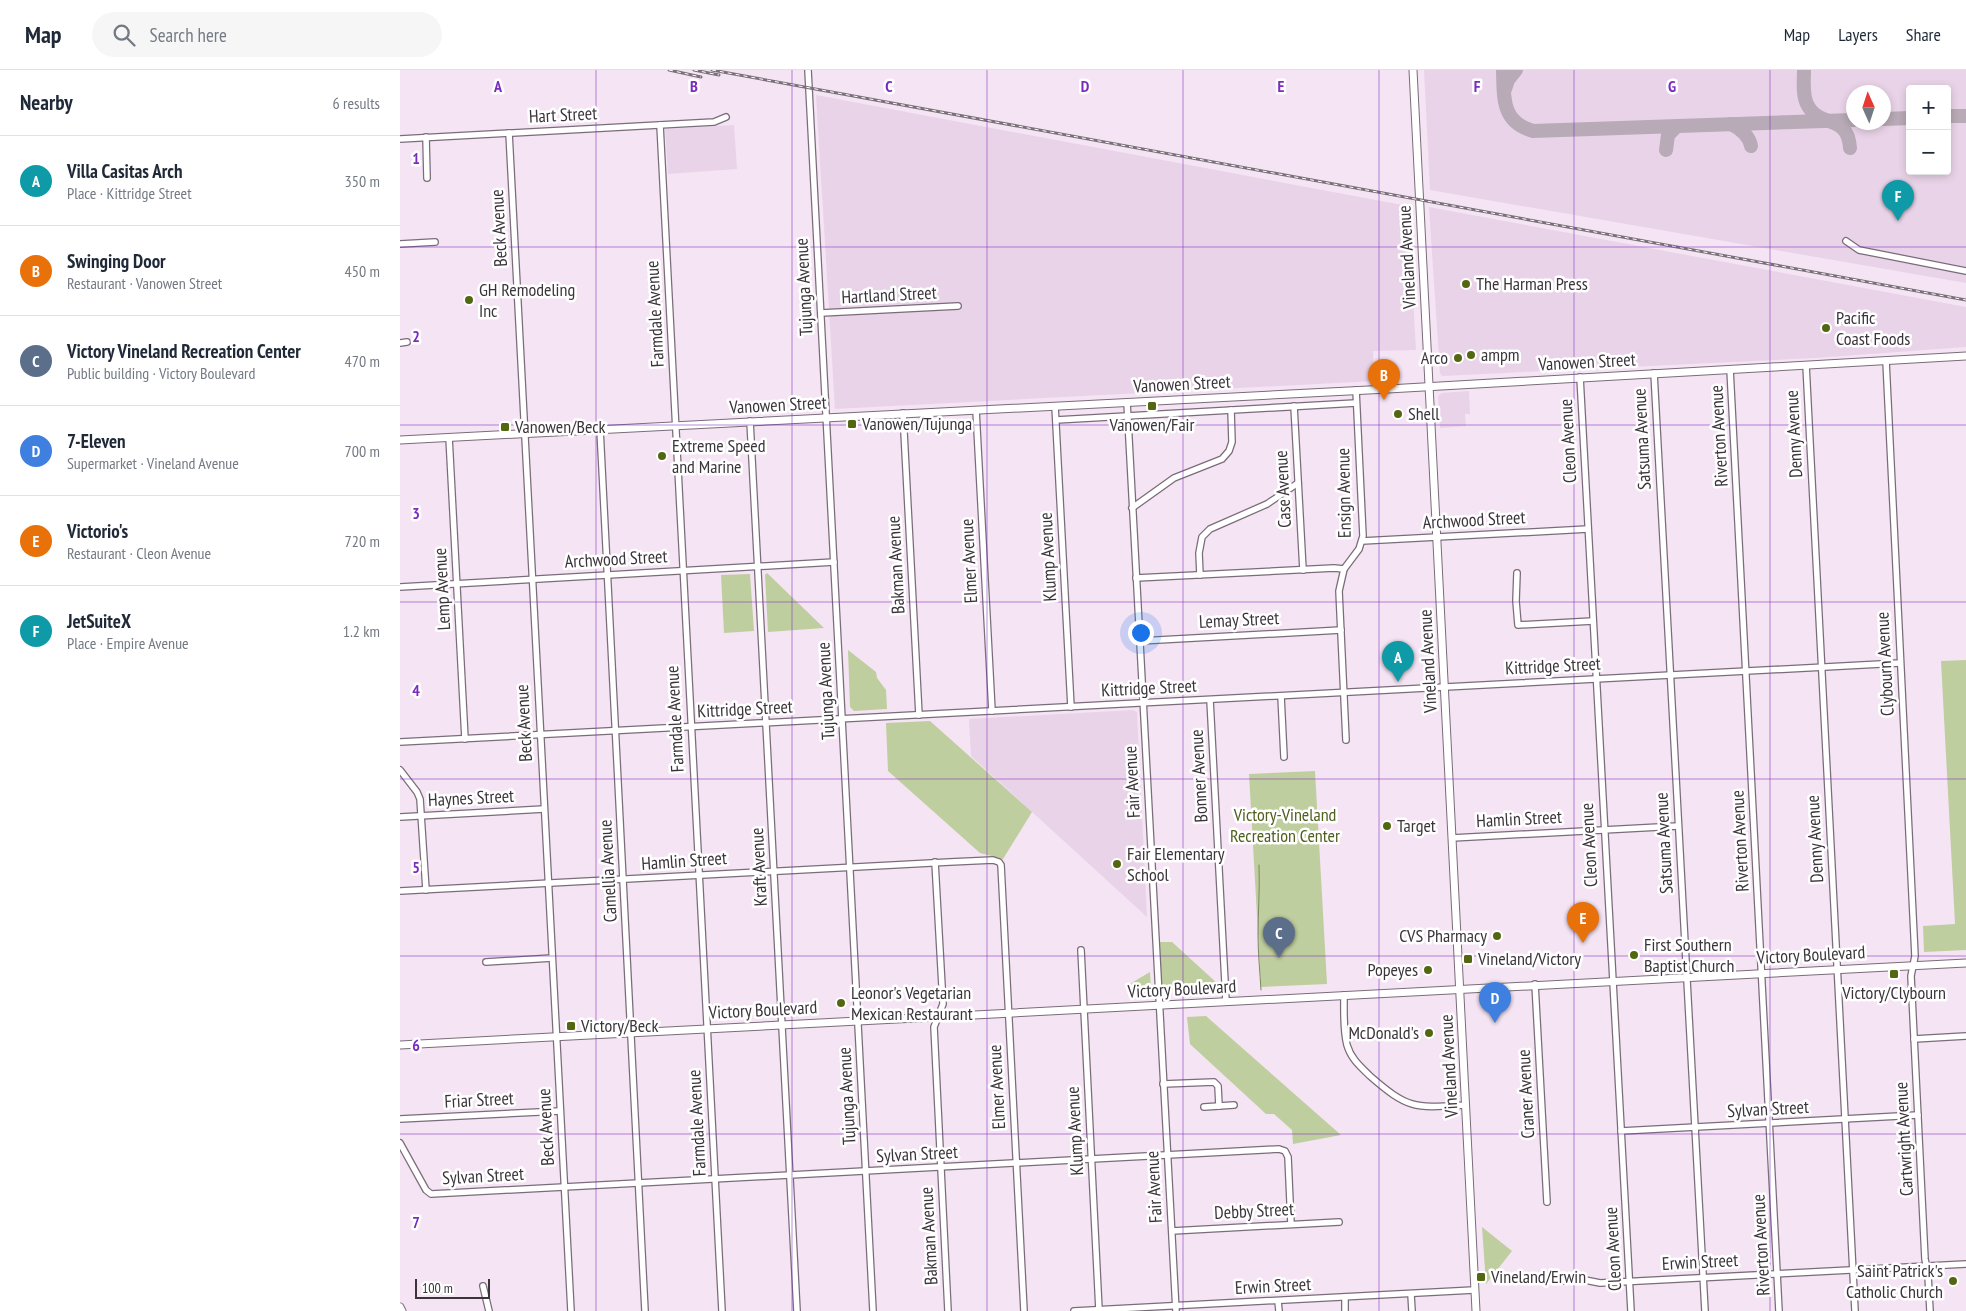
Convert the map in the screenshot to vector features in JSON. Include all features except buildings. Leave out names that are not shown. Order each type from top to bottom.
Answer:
[{"type":"main road","name":"Vineland Avenue","points":[[1413,70],[1476,1311]]},
{"type":"main road","name":"Vanowen Street","points":[[400,440],[1966,356]]},
{"type":"main road","name":"Victory Boulevard","points":[[400,1045],[1966,962]]},
{"type":"main road","points":[[400,1307],[402,1311]]},
{"type":"street","name":"Tujunga Avenue","points":[[808,70],[873,1311]]},
{"type":"street","name":"Hart Street","points":[[400,139],[714,122],[726,117]]},
{"type":"street","name":"Farmdale Avenue","points":[[660,125],[722,1311]]},
{"type":"street","name":"Beck Avenue","points":[[509,133],[571,1311]]},
{"type":"street","points":[[426,137],[427,178]]},
{"type":"street","points":[[1846,241],[1859,250],[1966,271]]},
{"type":"street","points":[[400,244],[435,242]]},
{"type":"street","name":"Hartland Street","points":[[821,313],[958,306]]},
{"type":"street","points":[[400,343],[407,342]]},
{"type":"street","name":"Clybourn Avenue","points":[[1886,361],[1913,965]]},
{"type":"street","name":"Denny Avenue","points":[[1806,365],[1855,1311]]},
{"type":"street","name":"Riverton Avenue","points":[[1730,369],[1779,1311]]},
{"type":"street","name":"Satsuma Avenue","points":[[1654,374],[1694,1127],[1706,1311]]},
{"type":"street","name":"Cleon Avenue","points":[[1580,377],[1631,1311]]},
{"type":"street","name":"Ensign Avenue","points":[[1346,740],[1339,591],[1344,570],[1359,549],[1362,540],[1363,526],[1356,390]]},
{"type":"street","name":"Fair Avenue","points":[[1127,402],[1176,1309]]},
{"type":"street","name":"Vanowen Street","points":[[1056,420],[1356,403]]},
{"type":"street","name":"Klump Avenue","points":[[1055,406],[1071,707]]},
{"type":"street","name":"Case Avenue","points":[[1294,406],[1303,570]]},
{"type":"street","name":"Elmer Avenue","points":[[976,410],[992,711]]},
{"type":"street","points":[[1132,508],[1174,478],[1222,459],[1229,451],[1232,442],[1231,410]]},
{"type":"street","name":"Bakman Avenue","points":[[903,413],[919,715]]},
{"type":"street","name":"Kraft Avenue","points":[[750,421],[797,1311]]},
{"type":"street","name":"Camellia Avenue","points":[[600,429],[645,1311]]},
{"type":"street","name":"Lemp Avenue","points":[[449,437],[465,739]]},
{"type":"street","points":[[1200,575],[1199,553],[1202,537],[1210,529],[1267,504],[1298,483]]},
{"type":"street","name":"Archwood Street","points":[[1362,540],[1588,529]]},
{"type":"street","name":"Archwood Street","points":[[400,587],[834,562]]},
{"type":"street","points":[[1136,578],[1334,568],[1344,570]]},
{"type":"street","points":[[1517,573],[1516,601],[1518,625],[1592,621]]},
{"type":"street","name":"Lemay Street","points":[[1140,641],[1341,630]]},
{"type":"street","name":"Kittridge Street","points":[[400,742],[1900,663]]},
{"type":"street","points":[[1281,696],[1284,757]]},
{"type":"street","name":"Bonner Avenue","points":[[1210,700],[1226,1001]]},
{"type":"street","points":[[400,770],[417,792],[422,816],[426,890]]},
{"type":"street","name":"Haynes Street","points":[[400,817],[544,809]]},
{"type":"street","name":"Hamlin Street","points":[[1452,838],[1678,826]]},
{"type":"street","name":"Hamlin Street","points":[[400,891],[936,862],[993,860],[999,862]]},
{"type":"street","name":"Bakman Avenue","points":[[936,862],[943,1004],[934,1027],[948,1311]]},
{"type":"street","name":"Elmer Avenue","points":[[999,862],[1001,865],[1024,1311]]},
{"type":"street","name":"Klump Avenue","points":[[1081,950],[1099,1310]]},
{"type":"street","points":[[486,962],[552,958]]},
{"type":"street","name":"Cartwright Avenue","points":[[1913,965],[1911,976],[1914,1039],[1925,1259],[1930,1311]]},
{"type":"street","name":"Craner Avenue","points":[[1535,984],[1547,1202]]},
{"type":"street","points":[[1344,995],[1348,1047],[1359,1065],[1396,1098],[1409,1104],[1434,1107],[1466,1105]]},
{"type":"street","points":[[1914,1039],[1966,1036]]},
{"type":"street","points":[[1163,1084],[1214,1082],[1218,1086],[1219,1106]]},
{"type":"street","points":[[1204,1107],[1234,1105]]},
{"type":"street","name":"Friar Street","points":[[400,1119],[560,1111]]},
{"type":"street","name":"Sylvan Street","points":[[1621,1131],[1918,1115]]},
{"type":"street","name":"Sylvan Street","points":[[400,1143],[426,1190],[431,1194],[1279,1149],[1285,1151],[1288,1157],[1291,1224]]},
{"type":"street","name":"Debby Street","points":[[1172,1230],[1339,1222]]},
{"type":"street","name":"Erwin Street","points":[[1557,1278],[1566,1282],[1586,1280],[1600,1283],[1966,1264]]},
{"type":"street","points":[[483,1286],[489,1311]]},
{"type":"street","name":"Erwin Street","points":[[1074,1311],[1212,1308],[1278,1301],[1474,1290]]},
{"type":"street","points":[[1411,1294],[1412,1311]]},
{"type":"street","points":[[1345,1297],[1345,1311]]},
{"type":"street","points":[[1278,1301],[1279,1311]]},
{"type":"shaded area","points":[[1424,70],[1966,70],[1966,283],[1430,190]]},
{"type":"shaded area","points":[[816,95],[1408,206],[1416,350],[1373,351],[1374,381],[835,409]]},
{"type":"shaded area","points":[[734,125],[737,169],[668,174],[665,129]]},
{"type":"shaded area","points":[[1429,207],[1966,307],[1966,347],[1815,358],[1442,376],[1440,373]]},
{"type":"shaded area","points":[[1469,391],[1470,414],[1465,414],[1466,426],[1440,428],[1438,396],[1442,393]]},
{"type":"shaded area","name":"Fair Elementary School","points":[[1133,710],[1137,712],[1147,917],[971,756],[969,719]]},
{"type":"green space","points":[[767,573],[824,628],[768,632],[765,575]]},
{"type":"green space","points":[[750,574],[754,631],[724,633],[721,575]]},
{"type":"green space","points":[[848,650],[876,672],[877,678],[886,690],[887,709],[854,711],[850,707]]},
{"type":"green space","points":[[1966,660],[1966,950],[1924,952],[1923,926],[1955,924],[1941,661]]},
{"type":"green space","points":[[930,721],[1032,812],[1003,859],[980,853],[888,771],[886,723]]},
{"type":"green space","name":"Victory-Vineland Recreation Center","points":[[1315,771],[1327,984],[1261,987],[1249,774]]},
{"type":"green space","points":[[1159,942],[1172,942],[1218,984],[1217,989],[1166,991],[1162,987]]},
{"type":"green space","points":[[1150,972],[1151,991],[1148,994],[1133,994],[1132,989],[1128,985]]},
{"type":"green space","points":[[1206,1016],[1341,1135],[1293,1144],[1292,1130],[1274,1114],[1266,1114],[1190,1044],[1187,1017]]},
{"type":"green space","points":[[1482,1227],[1512,1251],[1486,1284]]},
{"type":"waterway","points":[[1259,865],[1258,942],[1261,990]]},
{"type":"taxiway","points":[[1503,70],[1506,107],[1515,121],[1533,131],[1846,120]]},
{"type":"taxiway","points":[[1505,89],[1508,80],[1516,70]]},
{"type":"taxiway","points":[[1804,70],[1804,93],[1808,106],[1813,113],[1844,130],[1848,137],[1850,148]]},
{"type":"taxiway","points":[[1951,116],[1966,116]]},
{"type":"taxiway","points":[[1891,119],[1906,118]]},
{"type":"taxiway","points":[[1731,124],[1744,133],[1751,146]]},
{"type":"taxiway","points":[[1666,150],[1668,135],[1677,126]]},
{"type":"railway","points":[[669,70],[701,77]]},
{"type":"railway","points":[[694,70],[719,75]]},
{"type":"railway","points":[[712,70],[1966,300]]},
{"type":"place","name":"JetSuiteX","points":[[1898,221]]},
{"type":"place","name":"The Harman Press","points":[[1466,284]]},
{"type":"place","name":"GH Remodeling Inc","points":[[469,300]]},
{"type":"place","name":"Pacific Coast Foods","points":[[1826,328]]},
{"type":"place","name":"ampm","points":[[1471,355]]},
{"type":"place","name":"Arco","points":[[1458,358]]},
{"type":"place","name":"Swinging Door","points":[[1384,400]]},
{"type":"place","name":"Vanowen/Fair","points":[[1152,406]]},
{"type":"place","name":"Shell","points":[[1398,414]]},
{"type":"place","name":"Vanowen/Tujunga","points":[[852,424]]},
{"type":"place","name":"Vanowen/Beck","points":[[505,427]]},
{"type":"place","name":"Extreme Speed and Marine","points":[[662,456]]},
{"type":"place","name":"Villa Casitas Arch","points":[[1398,682]]},
{"type":"place","name":"Target","points":[[1387,826]]},
{"type":"place","name":"Fair Elementary School","points":[[1117,864]]},
{"type":"place","name":"CVS Pharmacy","points":[[1497,936]]},
{"type":"place","name":"Victorio's","points":[[1583,943]]},
{"type":"place","name":"First Southern Baptist Church","points":[[1634,955]]},
{"type":"place","name":"Victory Vineland Recreation Center","points":[[1279,958]]},
{"type":"place","name":"Vineland/Victory","points":[[1468,959]]},
{"type":"place","name":"Popeyes","points":[[1428,970]]},
{"type":"place","name":"Victory/Clybourn","points":[[1894,974]]},
{"type":"place","name":"Leonor's Vegetarian Mexican Restaurant","points":[[841,1003]]},
{"type":"place","name":"7-Eleven","points":[[1495,1023]]},
{"type":"place","name":"Victory/Beck","points":[[571,1026]]},
{"type":"place","name":"McDonald's","points":[[1429,1033]]},
{"type":"place","name":"Vineland/Erwin","points":[[1481,1277]]},
{"type":"place","name":"Saint Patrick's Catholic Church","points":[[1953,1281]]}]
